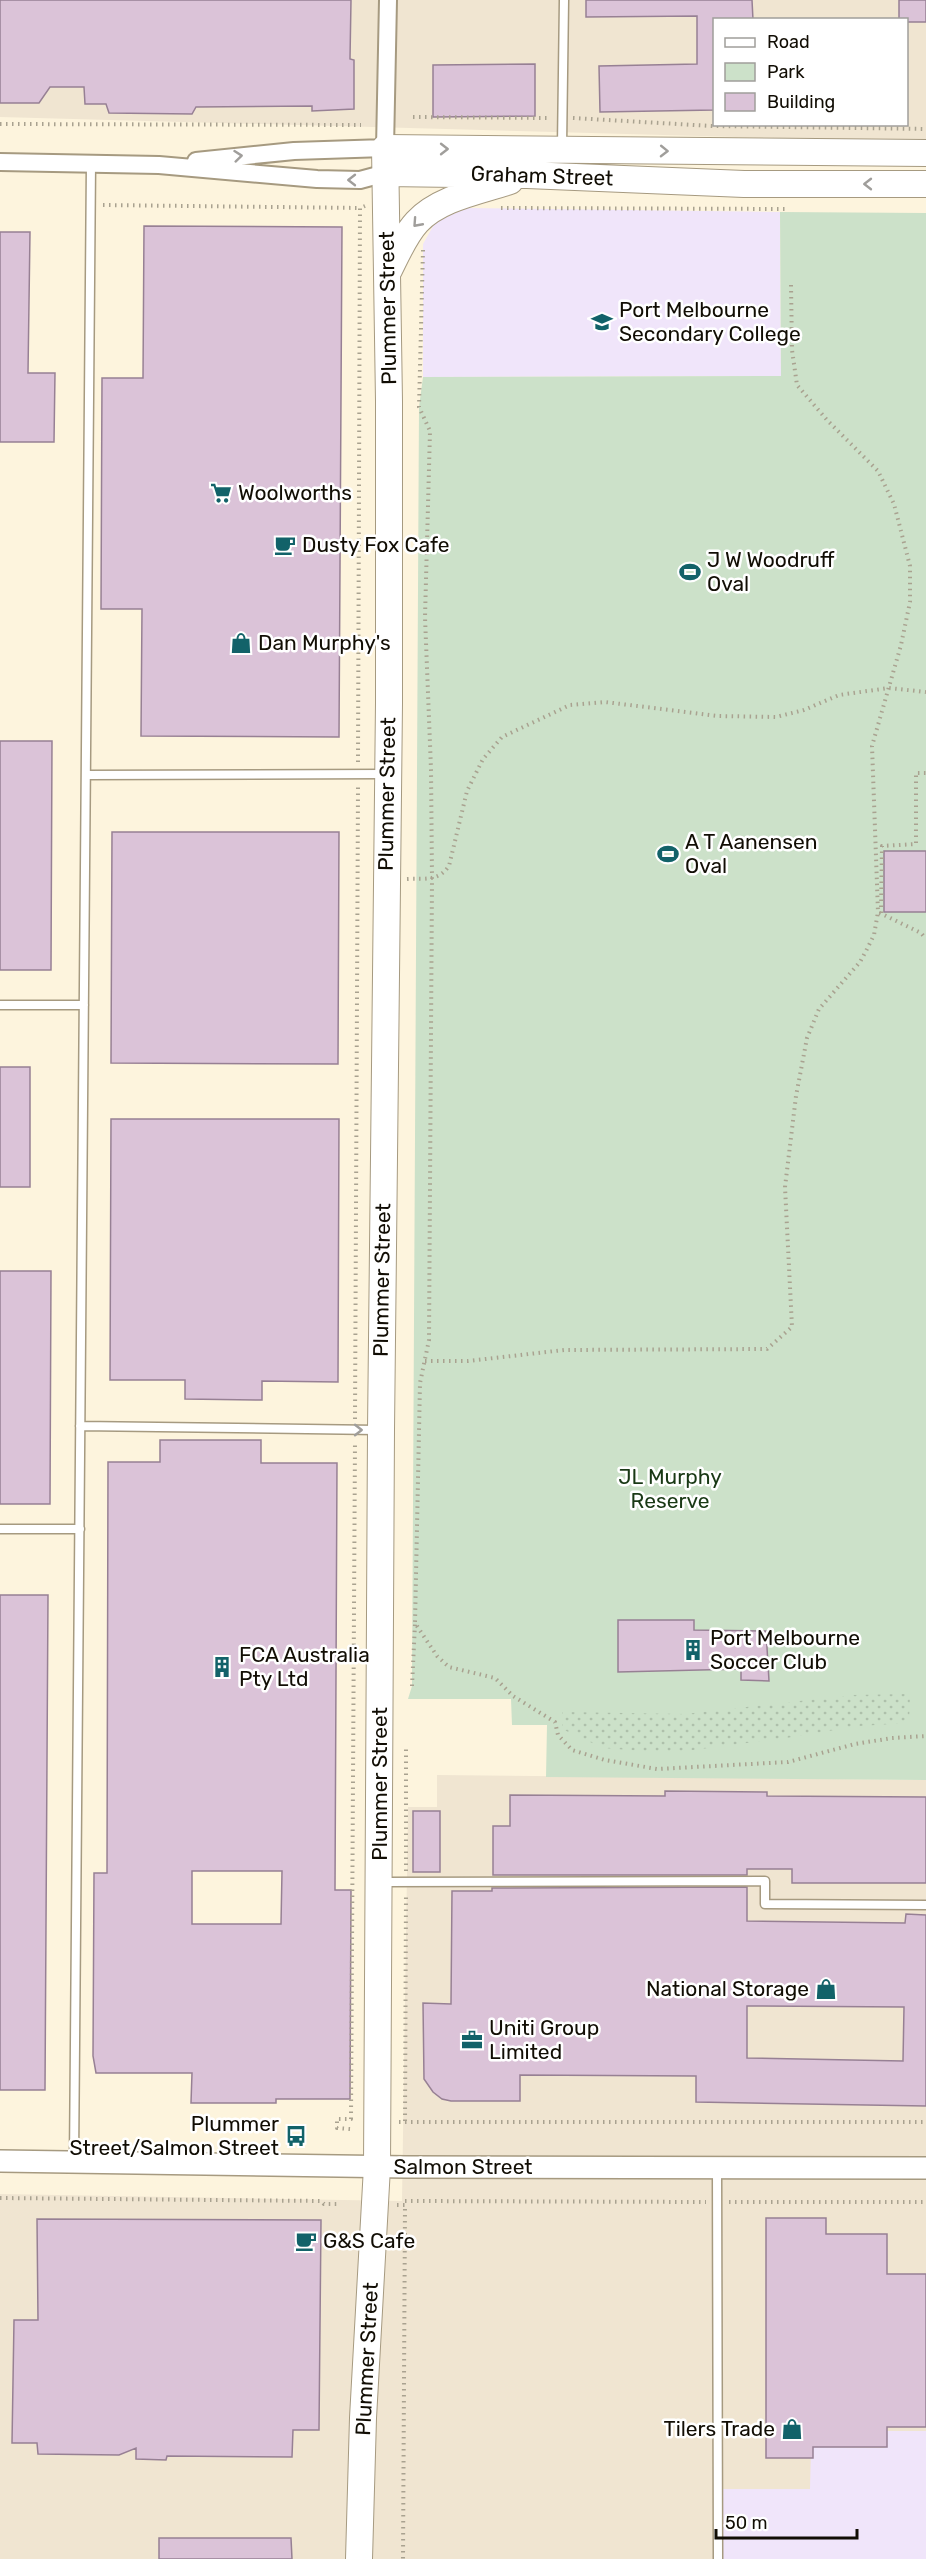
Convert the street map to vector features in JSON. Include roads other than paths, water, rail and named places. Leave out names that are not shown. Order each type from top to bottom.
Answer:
[{"type":"main road","name":"Graham Street","points":[[386,161],[562,149],[926,153]]},
{"type":"main road","points":[[787,152],[787,190]]},
{"type":"main road","points":[[787,152],[787,190]]},
{"type":"main road","name":"Graham Street","points":[[386,161],[527,175],[787,190],[926,184]]},
{"type":"main road","name":"Plummer Street","points":[[360,2559],[363,2418],[377,2167],[381,1430],[388,774],[389,401],[386,161]]},
{"type":"main road","points":[[387,273],[407,235],[427,213],[455,199],[527,175]]},
{"type":"street","name":"Plummer Street","points":[[386,161],[388,0]]},
{"type":"street","name":"Graham Street","points":[[159,165],[294,151],[386,161]]},
{"type":"street","name":"Graham Street","points":[[0,162],[159,165],[360,180],[386,161]]},
{"type":"street","name":"Salmon Street","points":[[0,2161],[377,2167],[926,2168]]},
{"type":"lane","points":[[562,149],[564,0]]},
{"type":"lane","points":[[74,2161],[91,162]]},
{"type":"lane","points":[[86,776],[388,774]]},
{"type":"lane","points":[[0,1005],[84,1005]]},
{"type":"lane","points":[[80,1426],[381,1430]]},
{"type":"lane","points":[[0,1529],[80,1529]]},
{"type":"lane","points":[[380,1882],[765,1881],[765,1904],[926,1905]]},
{"type":"lane","points":[[717,2168],[718,2559]]},
{"type":"place","name":"Port Melbourne Secondary College","points":[[602,322]]},
{"type":"place","name":"Woolworths","points":[[221,493]]},
{"type":"place","name":"Dusty Fox Cafe","points":[[285,545]]},
{"type":"place","name":"J W Woodruff Oval","points":[[690,572]]},
{"type":"place","name":"Dan Murphy's","points":[[241,643]]},
{"type":"place","name":"A T Aanensen Oval","points":[[668,854]]},
{"type":"place","name":"Port Melbourne Soccer Club","points":[[693,1650]]},
{"type":"place","name":"FCA Australia Pty Ltd","points":[[222,1667]]},
{"type":"place","name":"National Storage","points":[[826,1989]]},
{"type":"place","name":"Uniti Group Limited","points":[[472,2040]]},
{"type":"place","name":"Plummer Street/Salmon Street","points":[[296,2136]]},
{"type":"place","name":"G&S Cafe","points":[[306,2241]]},
{"type":"place","name":"Tilers Trade","points":[[792,2429]]},
{"type":"park label","name":"JL Murphy Reserve","points":[[670,1489]]}]
